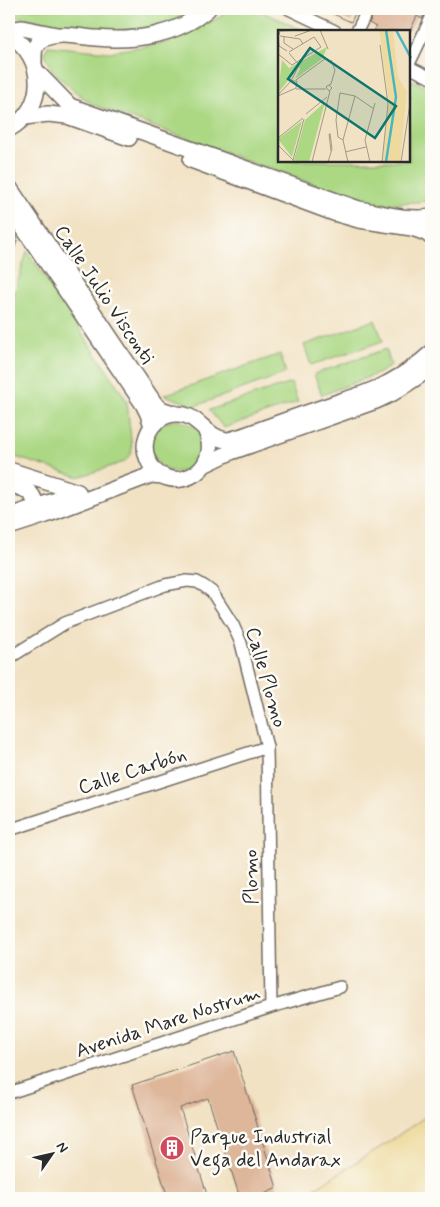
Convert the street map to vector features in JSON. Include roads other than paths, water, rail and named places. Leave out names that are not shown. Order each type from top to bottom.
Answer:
[{"type":"street","points":[[9,30],[22,28],[58,35],[110,40],[152,36],[190,23],[208,9]]},
{"type":"street","points":[[289,9],[333,30]]},
{"type":"street","points":[[358,30],[368,9]]},
{"type":"street","points":[[410,64],[431,18]]},
{"type":"street","points":[[9,35],[17,39],[30,53],[35,67],[70,106],[359,209],[394,216],[422,219],[431,217]]},
{"type":"street","points":[[9,129],[25,117],[35,97],[38,86],[34,50],[37,43],[42,39],[58,35]]},
{"type":"street","points":[[410,67],[431,78]]},
{"type":"street","points":[[25,117],[48,114],[67,116],[334,213],[359,220],[412,228],[431,236]]},
{"type":"street","name":"Calle Julio Visconti","points":[[9,186],[155,404],[161,409],[176,414]]},
{"type":"street","name":"Calle Julio Visconti","points":[[9,207],[143,404],[152,426]]},
{"type":"street","points":[[205,429],[227,440],[248,434],[375,389],[410,370],[431,353]]},
{"type":"street","points":[[9,516],[41,510],[151,475],[184,479],[193,475],[204,465],[231,452],[394,393],[431,368]]},
{"type":"street","points":[[164,476],[156,471],[148,460],[145,446],[148,432],[152,426],[162,418],[176,414],[189,416],[205,429],[210,445],[204,465]]},
{"type":"street","points":[[9,527],[78,492],[134,472],[148,460]]},
{"type":"street","points":[[9,470],[78,492]]},
{"type":"street","points":[[9,484],[25,489],[30,493],[41,510]]},
{"type":"street","name":"Calle Plomo","points":[[9,658],[65,623],[165,585],[187,581],[197,582],[212,592],[234,625],[241,643],[267,747]]},
{"type":"street","name":"Calle Carbón","points":[[9,830],[267,747]]},
{"type":"street","name":"Plomo","points":[[267,747],[271,1008]]},
{"type":"street","name":"Avenida Mare Nostrum","points":[[9,1093],[340,987]]},
{"type":"place","name":"Parque Industrial Vega del Andarax","points":[[172,1148]]}]
